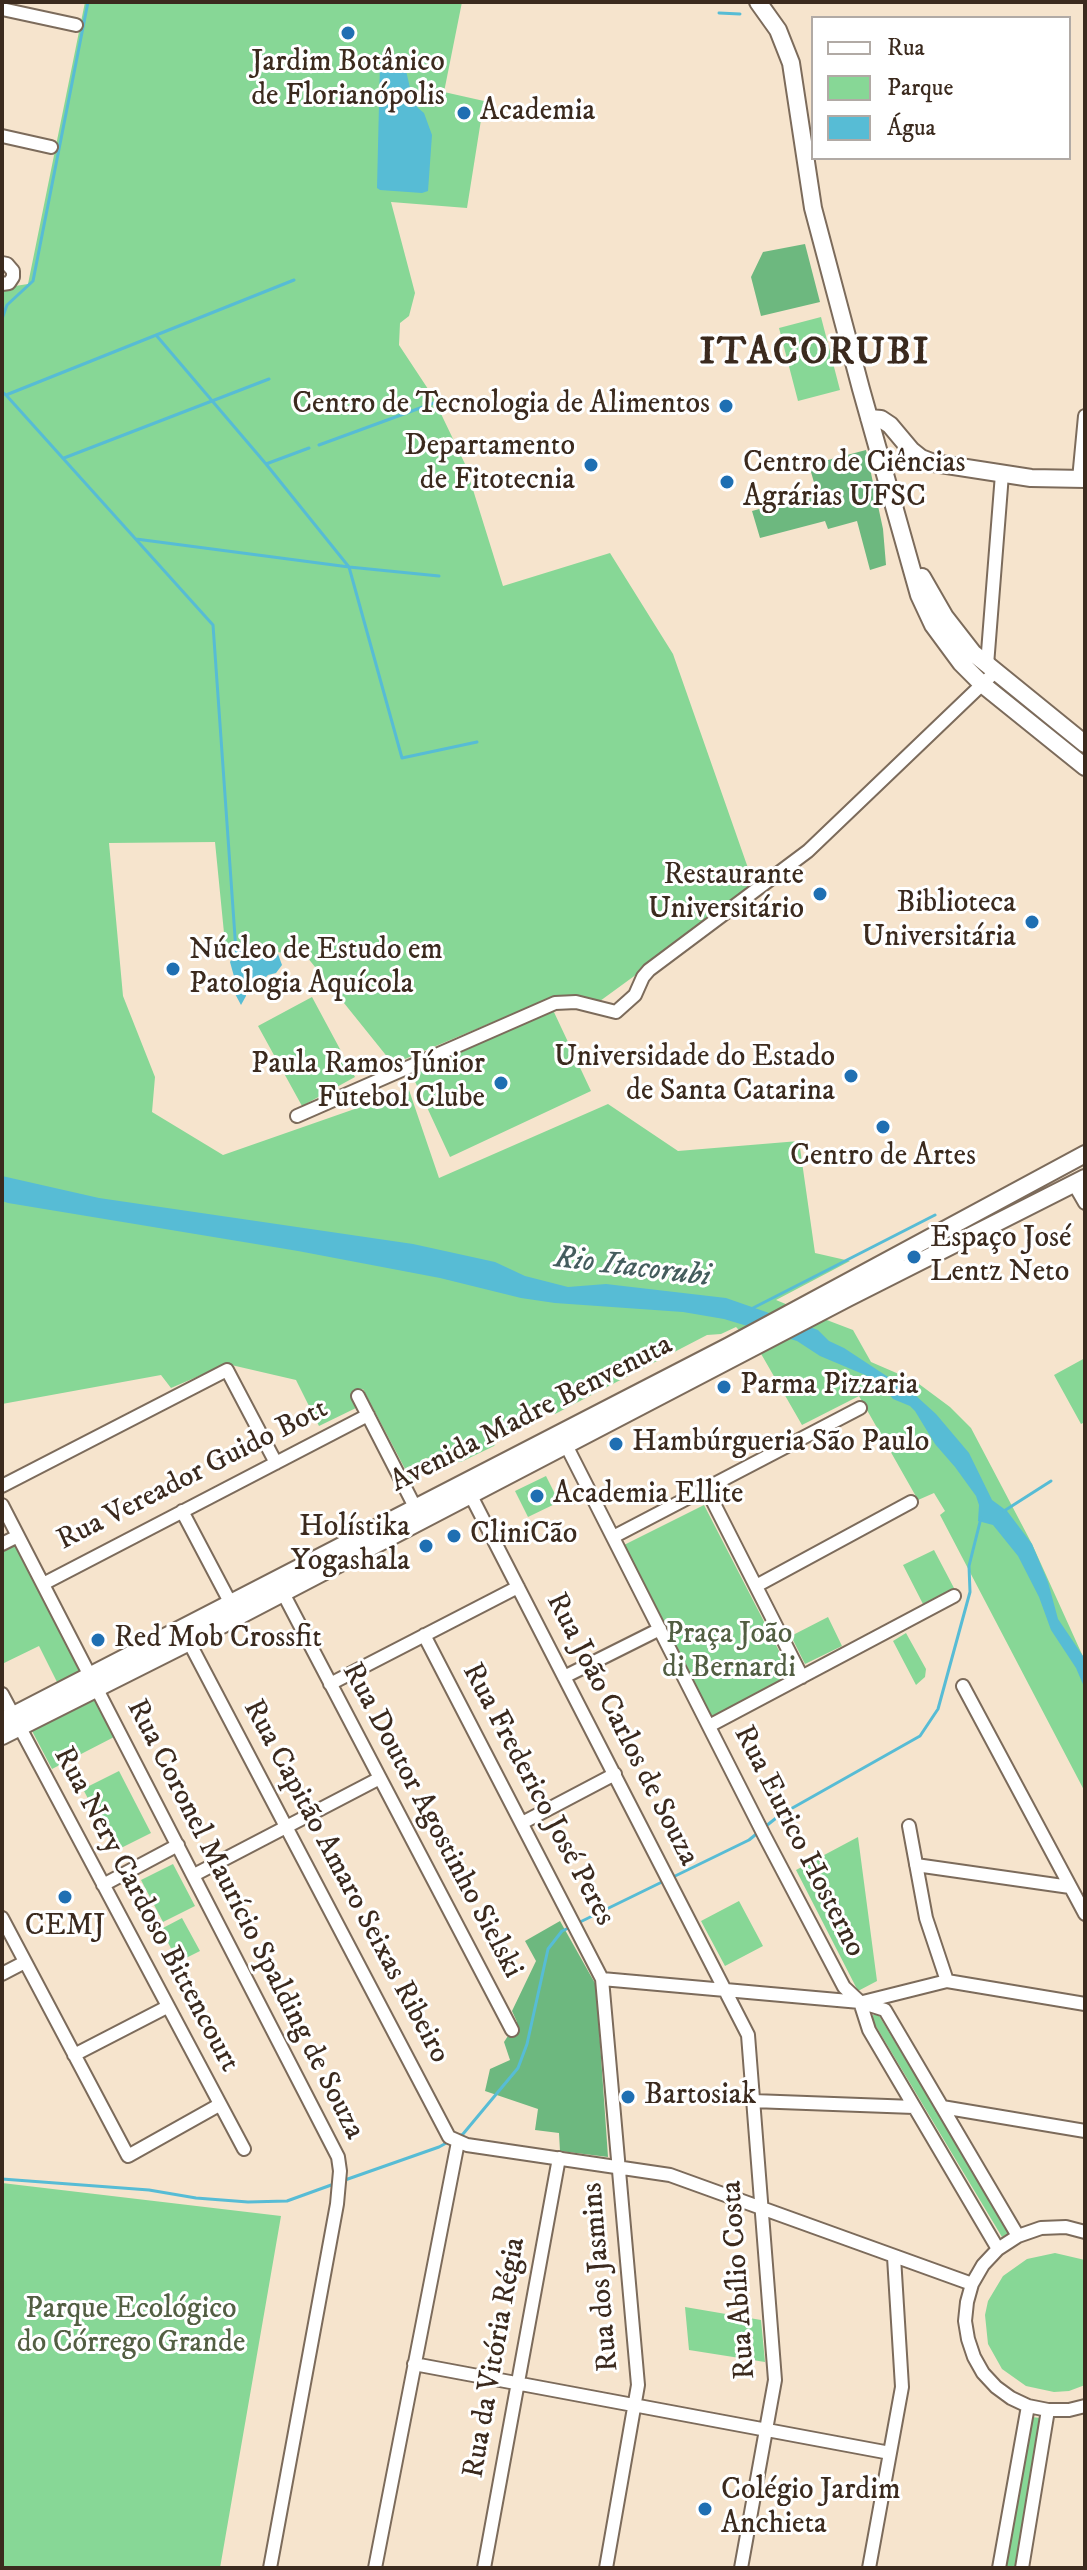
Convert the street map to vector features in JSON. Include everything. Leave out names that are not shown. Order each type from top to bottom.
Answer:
[{"type":"main road","points":[[758,2],[778,30],[791,63],[813,208],[919,595],[933,625],[954,655],[988,674],[1085,744]]},
{"type":"main road","points":[[869,418],[881,419],[890,425],[921,458],[934,463],[1043,479],[1082,479]]},
{"type":"main road","points":[[988,674],[1085,767]]},
{"type":"main road","points":[[1080,1181],[1075,1176],[1085,1156]]},
{"type":"main road","name":"Avenida Madre Benvenuta","points":[[563,1438],[748,1350],[798,1317],[1038,1179],[1085,1156]]},
{"type":"main road","points":[[1038,1179],[1040,1202]]},
{"type":"main road","name":"Avenida Madre Benvenuta","points":[[2,1736],[11,1721],[189,1642],[283,1593],[467,1488],[729,1346],[798,1317],[1080,1181]]},
{"type":"main road","name":"Avenida Madre Benvenuta","points":[[94,1682],[230,1602],[415,1507],[467,1488]]},
{"type":"street","points":[[2,9],[76,25]]},
{"type":"street","points":[[2,136],[51,147]]},
{"type":"street","points":[[2,263],[13,271],[13,277],[9,283],[2,284]]},
{"type":"street","points":[[1082,479],[1085,416]]},
{"type":"street","points":[[297,1116],[555,1003],[576,1002],[616,1012],[635,995],[645,974],[808,851],[988,674],[1002,474]]},
{"type":"street","points":[[1080,1181],[1085,1203]]},
{"type":"street","points":[[2,1486],[227,1370],[276,1463]]},
{"type":"street","points":[[358,1396],[415,1507]]},
{"type":"street","points":[[613,1537],[860,1408]]},
{"type":"street","name":"Rua Vereador Guido Bott","points":[[43,1584],[368,1415]]},
{"type":"street","name":"Rua Eurico Hosterno","points":[[563,1438],[844,1987],[860,2002]]},
{"type":"street","name":"Rua João Carlos de Souza","points":[[467,1488],[727,1990]]},
{"type":"street","points":[[706,1488],[802,1677]]},
{"type":"street","points":[[756,1586],[911,1502]]},
{"type":"street","name":"Rua Coronel Maurício Spalding de Souza","points":[[2,1505],[338,2157],[337,2204],[270,2568]]},
{"type":"street","points":[[182,1511],[230,1602]]},
{"type":"street","points":[[2,1544],[18,1536]]},
{"type":"street","points":[[330,1684],[518,1587]]},
{"type":"street","name":"Rua Doutor Agostinho Sielski","points":[[283,1593],[512,2030]]},
{"type":"street","points":[[709,1726],[954,1596]]},
{"type":"street","points":[[564,1677],[660,1629]]},
{"type":"street","name":"Rua Frederico José Peres","points":[[424,1635],[602,1979]]},
{"type":"street","name":"Rua Capitão Amaro Seixas Ribeiro","points":[[189,1642],[454,2140]]},
{"type":"street","points":[[963,1686],[1085,1914]]},
{"type":"street","name":"Rua Nery Cardoso Bittencourt","points":[[2,1694],[11,1721],[244,2149]]},
{"type":"street","points":[[522,1823],[615,1774]]},
{"type":"street","points":[[194,1875],[380,1778]]},
{"type":"street","points":[[909,1826],[926,1918],[947,1981]]},
{"type":"street","points":[[103,1885],[178,1845]]},
{"type":"street","points":[[916,1865],[1070,1887]]},
{"type":"street","points":[[2,1918],[128,2156],[219,2105]]},
{"type":"street","points":[[2,1974],[25,1962]]},
{"type":"street","points":[[602,1979],[860,2002],[885,2010],[1018,2236]]},
{"type":"street","name":"Rua dos Jasmins","points":[[602,1979],[638,2385],[606,2568]]},
{"type":"street","points":[[860,2002],[947,1981],[1085,2004]]},
{"type":"street","name":"Rua Abílio Costa","points":[[727,1990],[748,2035],[775,2380],[741,2568]]},
{"type":"street","points":[[860,2002],[869,2030],[998,2249]]},
{"type":"street","points":[[74,2055],[167,2007]]},
{"type":"street","points":[[753,2101],[914,2107]]},
{"type":"street","points":[[942,2107],[1085,2131]]},
{"type":"street","points":[[375,2568],[454,2140],[670,2175],[972,2284]]},
{"type":"street","name":"Rua da Vitória Régia","points":[[484,2568],[559,2158]]},
{"type":"street","points":[[1085,2232],[1066,2227],[1041,2228],[1018,2236],[998,2249],[983,2265],[972,2284],[965,2321],[974,2357],[983,2373],[1011,2398],[1048,2410],[1085,2406]]},
{"type":"street","points":[[869,2568],[903,2372],[894,2257]]},
{"type":"street","points":[[414,2364],[890,2453]]},
{"type":"street","points":[[999,2568],[1028,2406]]},
{"type":"street","points":[[1022,2568],[1048,2410]]},
{"type":"green space","points":[[85,2],[462,2],[444,92],[484,101],[467,208],[391,202],[415,293],[409,316],[400,323],[399,345],[432,395],[465,464],[503,586],[610,553],[673,654],[755,888],[600,1001],[555,996],[393,1064],[307,957],[225,943],[215,842],[109,843],[123,996],[155,1077],[152,1112],[223,1155],[409,1090],[439,1178],[608,1104],[678,1151],[799,1141],[815,1253],[850,1261],[776,1300],[805,1312],[1038,1188],[1038,1195],[811,1314],[853,1330],[871,1362],[915,1381],[950,1407],[971,1428],[1032,1544],[1085,1661],[1085,1792],[940,1515],[945,1511],[934,1493],[918,1500],[859,1396],[802,1425],[760,1352],[736,1327],[721,1334],[707,1335],[555,1414],[543,1414],[502,1435],[494,1446],[461,1462],[425,1458],[414,1486],[363,1389],[351,1394],[356,1408],[319,1426],[296,1380],[227,1364],[171,1388],[161,1375],[2,1404],[2,288],[28,284]]},
{"type":"green space","points":[[805,244],[820,302],[761,316],[751,277],[763,252]]},
{"type":"green space","points":[[821,317],[840,390],[798,401],[779,328]]},
{"type":"green space","points":[[866,450],[883,529],[886,565],[870,570],[857,521],[828,529],[825,521],[760,538],[752,511],[817,493],[809,465]]},
{"type":"green space","points":[[312,997],[355,1077],[302,1106],[258,1026]]},
{"type":"green space","name":"Paula Ramos Júnior Futebol Clube","points":[[553,1010],[591,1091],[450,1157],[412,1075]]},
{"type":"green space","points":[[1085,1358],[1085,1422],[1081,1424],[1054,1375]]},
{"type":"green space","name":"Academia Ellite","points":[[546,1476],[559,1502],[528,1517],[515,1491]]},
{"type":"green space","name":"Praça João di Bernardi","points":[[704,1505],[792,1676],[712,1718],[624,1545]]},
{"type":"green space","points":[[14,1544],[82,1674],[59,1686],[39,1646],[2,1664],[2,1550]]},
{"type":"green space","points":[[934,1550],[954,1588],[923,1604],[903,1565]]},
{"type":"green space","points":[[828,1617],[842,1646],[805,1664],[791,1636]]},
{"type":"green space","points":[[906,1633],[926,1669],[925,1677],[916,1685],[893,1641]]},
{"type":"green space","points":[[96,1696],[116,1736],[52,1769],[31,1729]]},
{"type":"green space","points":[[119,1771],[151,1833],[115,1851],[83,1789]]},
{"type":"green space","points":[[858,1837],[877,1981],[858,1991],[796,1870]]},
{"type":"green space","points":[[173,1864],[195,1906],[163,1922],[141,1880]]},
{"type":"green space","points":[[739,1901],[763,1946],[725,1966],[701,1921]]},
{"type":"green space","points":[[182,1918],[200,1951],[178,1962],[161,1929]]},
{"type":"green space","points":[[560,1921],[596,1985],[608,2157],[560,2151],[559,2133],[535,2130],[538,2109],[485,2091],[490,2069],[510,2060],[504,2042],[517,2022],[512,2011],[536,1961],[525,1941]]},
{"type":"green space","points":[[878,2014],[1010,2232],[1002,2237],[871,2018]]},
{"type":"green space","name":"Parque Ecológico do Córrego Grande","points":[[2,2183],[281,2216],[220,2568],[2,2568]]},
{"type":"green space","points":[[1055,2253],[1085,2260],[1085,2385],[1054,2392],[1026,2386],[1002,2369],[988,2344],[985,2315],[988,2301],[1003,2276],[1027,2259]]},
{"type":"green space","points":[[685,2307],[761,2320],[765,2362],[689,2350]]},
{"type":"green space","points":[[1032,2417],[1040,2418],[1016,2568],[1006,2568]]},
{"type":"water","points":[[389,55],[404,62],[411,92],[418,108],[424,113],[432,135],[428,191],[422,193],[377,188],[380,62],[381,56]]},
{"type":"water","points":[[236,951],[278,954],[282,965],[276,973],[263,980],[254,979],[245,988],[246,996],[241,1005],[233,990],[235,980],[230,962]]},
{"type":"water","points":[[2,1176],[99,1198],[413,1244],[495,1262],[525,1276],[568,1287],[606,1284],[726,1298],[818,1330],[829,1341],[914,1394],[936,1414],[969,1453],[992,1500],[1007,1511],[1032,1544],[1048,1582],[1058,1619],[1085,1659],[1085,1689],[1076,1668],[1051,1630],[1039,1597],[1018,1556],[993,1525],[978,1521],[976,1496],[935,1444],[915,1411],[893,1399],[877,1380],[820,1356],[797,1341],[724,1319],[683,1312],[521,1298],[440,1278],[298,1251],[8,1203],[2,1201]]},
{"type":"waterway","points":[[2,319],[7,305],[33,281],[88,2]]},
{"type":"waterway","points":[[719,13],[740,14]]},
{"type":"waterway","points":[[2,392],[6,395],[294,280]]},
{"type":"waterway","points":[[156,335],[266,464],[309,448]]},
{"type":"waterway","points":[[64,458],[269,379]]},
{"type":"waterway","points":[[6,395],[213,625],[236,951]]},
{"type":"waterway","points":[[319,445],[442,400]]},
{"type":"waterway","points":[[266,464],[349,567],[439,576]]},
{"type":"waterway","points":[[136,539],[349,567],[402,758],[477,742]]},
{"type":"waterway","points":[[753,1308],[935,1215]]},
{"type":"waterway","points":[[1004,1511],[1051,1481]]},
{"type":"waterway","points":[[766,1826],[780,1815],[920,1736],[938,1709],[970,1592],[969,1566],[981,1518]]},
{"type":"waterway","points":[[671,1878],[749,1840],[760,1831]]},
{"type":"waterway","points":[[578,1923],[664,1881]]},
{"type":"waterway","points":[[457,2137],[463,2134],[518,2068],[527,2044],[548,1949],[562,1931],[571,1927]]},
{"type":"waterway","points":[[345,2180],[450,2141]]},
{"type":"waterway","points":[[2,2179],[149,2190],[248,2202],[287,2201],[334,2184]]},
{"type":"place","name":"Jardim Botânico de Florianópolis","points":[[348,33]]},
{"type":"place","name":"Academia","points":[[464,113]]},
{"type":"place","name":"Centro de Tecnologia de Alimentos","points":[[726,406]]},
{"type":"place","name":"Departamento de Fitotecnia","points":[[591,465]]},
{"type":"place","name":"Centro de Ciências Agrárias UFSC","points":[[727,482]]},
{"type":"place","name":"Restaurante Universitário","points":[[820,894]]},
{"type":"place","name":"Biblioteca Universitária","points":[[1032,922]]},
{"type":"place","name":"Núcleo de Estudo em Patologia Aquícola","points":[[173,969]]},
{"type":"place","name":"Universidade do Estado de Santa Catarina","points":[[851,1076]]},
{"type":"place","name":"Paula Ramos Júnior Futebol Clube","points":[[501,1083]]},
{"type":"place","name":"Centro de Artes","points":[[883,1127]]},
{"type":"place","name":"Espaço José Lentz Neto","points":[[914,1257]]},
{"type":"place","name":"Parma Pizzaria","points":[[724,1387]]},
{"type":"place","name":"Hambúrgueria São Paulo","points":[[616,1444]]},
{"type":"place","name":"Academia Ellite","points":[[537,1496]]},
{"type":"place","name":"CliniCão","points":[[454,1536]]},
{"type":"place","name":"Holístika Yogashala","points":[[426,1546]]},
{"type":"place","name":"Red Mob Crossfit","points":[[98,1640]]},
{"type":"place","name":"CEMJ","points":[[65,1897]]},
{"type":"place","name":"Bartosiak","points":[[628,2097]]},
{"type":"place","name":"Colégio Jardim Anchieta","points":[[705,2509]]},
{"type":"district","name":"ITACORUBI","points":[[815,355]]},
{"type":"water label","name":"Rio Itacorubi","points":[[632,1269]]}]
